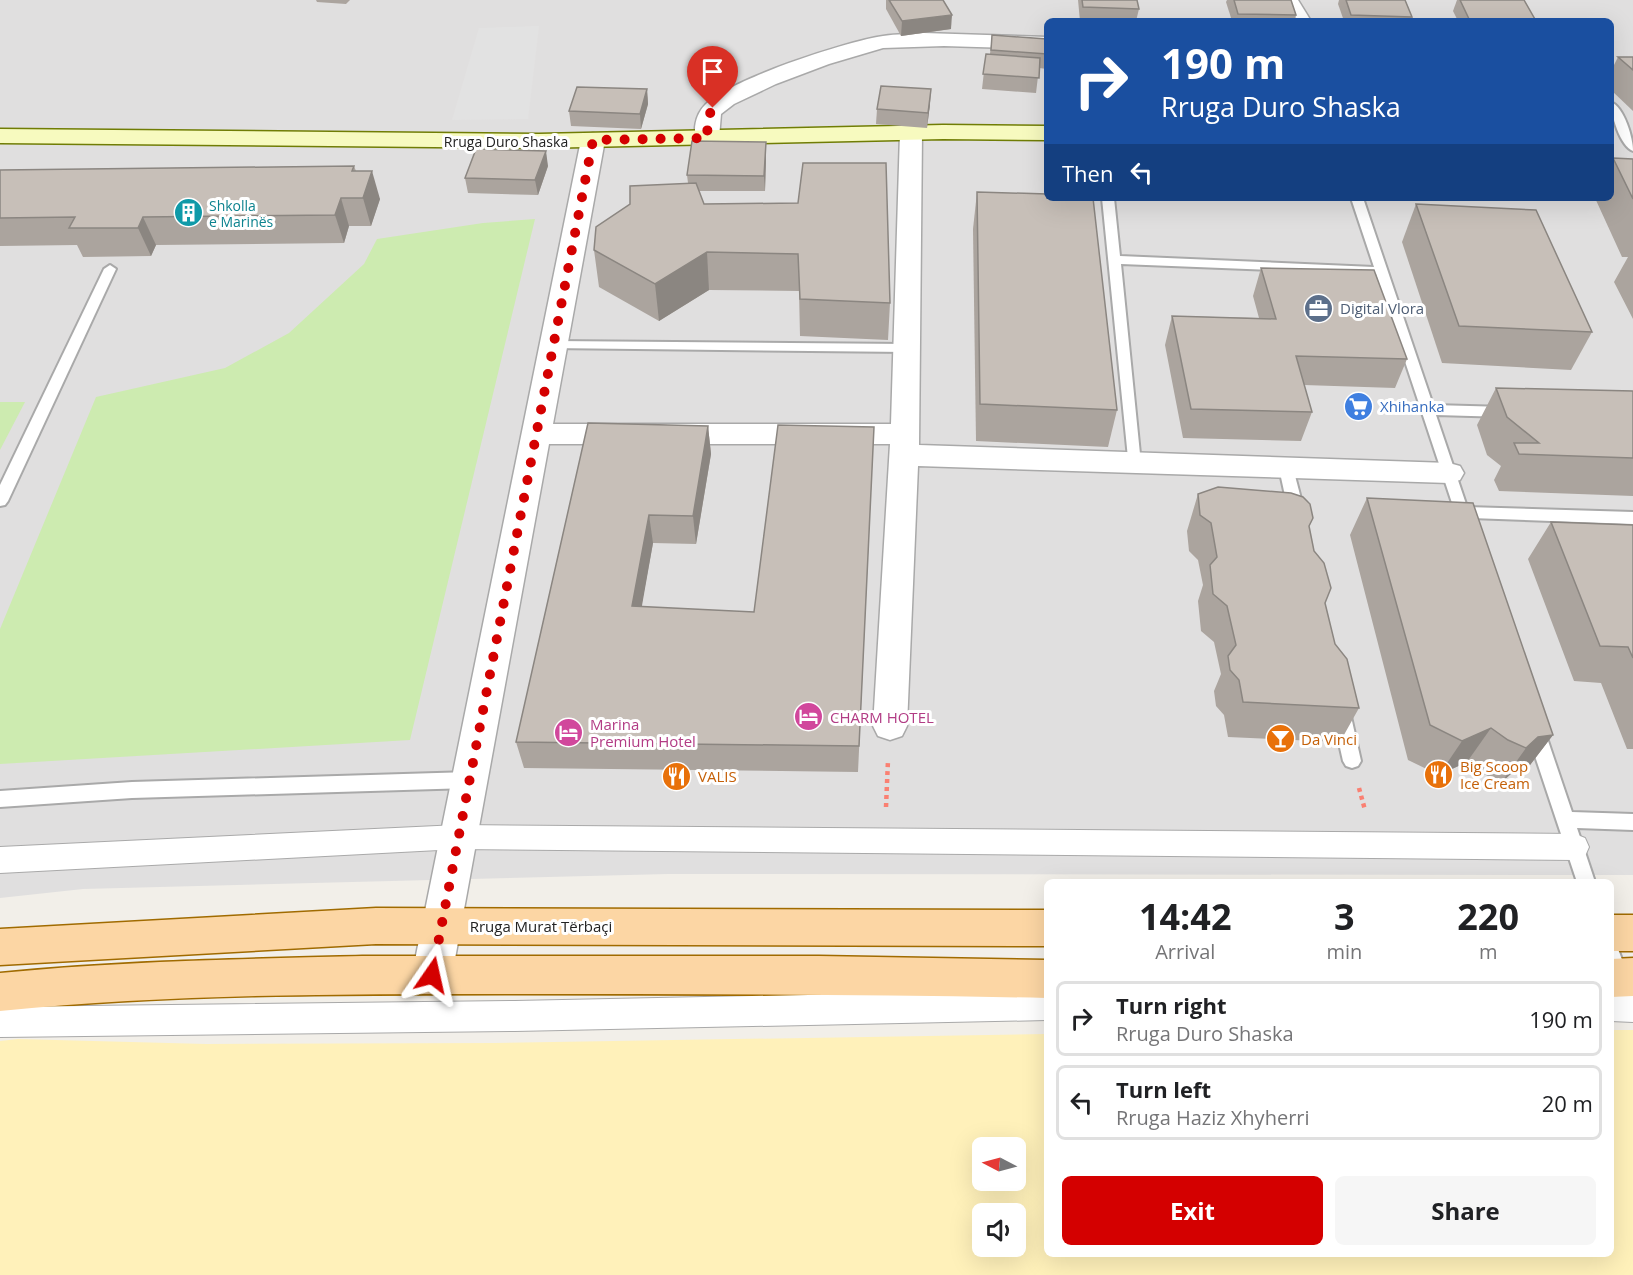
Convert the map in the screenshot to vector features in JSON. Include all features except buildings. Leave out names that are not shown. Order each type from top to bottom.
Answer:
[{"type":"main road","name":"Rruga Duro Shaska","points":[[0,136],[402,141],[1044,133]]},
{"type":"main road","points":[[1614,158],[1633,159]]},
{"type":"main road","name":"Rruga Murat Tërbaçi","points":[[0,947],[241,932],[441,926],[1044,928]]},
{"type":"main road","points":[[1614,933],[1633,933]]},
{"type":"main road","points":[[0,992],[59,986],[228,978],[432,975],[807,975],[1044,979]]},
{"type":"street","points":[[1288,0],[1299,18]]},
{"type":"street","points":[[707,138],[708,117],[713,108],[730,97],[831,57],[880,43],[918,39],[1044,43]]},
{"type":"street","points":[[890,726],[904,445],[911,133]]},
{"type":"street","points":[[432,975],[593,140]]},
{"type":"street","points":[[537,434],[818,432],[904,445],[1134,464],[1449,473]]},
{"type":"street","points":[[0,860],[458,837],[1575,847]]},
{"type":"street","points":[[0,1022],[515,1016],[1044,1005]]},
{"type":"lane","points":[[1614,111],[1633,148]]},
{"type":"lane","points":[[1108,201],[1134,464]]},
{"type":"lane","points":[[1358,201],[1469,534]]},
{"type":"lane","points":[[1114,260],[1381,271]]},
{"type":"lane","points":[[0,501],[110,269]]},
{"type":"lane","points":[[554,345],[907,348]]},
{"type":"lane","points":[[1428,410],[1519,412]]},
{"type":"lane","points":[[1287,468],[1299,524]]},
{"type":"lane","points":[[1462,512],[1633,518]]},
{"type":"lane","points":[[1337,693],[1352,761]]},
{"type":"lane","points":[[1528,710],[1585,879]]},
{"type":"lane","points":[[0,800],[132,790],[470,780]]},
{"type":"lane","points":[[1566,820],[1633,822]]},
{"type":"path","points":[[885,841],[890,726]]},
{"type":"path","points":[[1352,761],[1375,845]]},
{"type":"shaded area","points":[[0,0],[1633,0],[1633,875],[668,874],[83,889],[0,898]]},
{"type":"shaded area","points":[[539,26],[528,119],[452,120],[479,28]]},
{"type":"green space","points":[[535,219],[410,740],[0,764],[0,629],[96,397],[225,368],[289,333],[364,264],[377,239],[483,223]]},
{"type":"green space","points":[[0,402],[25,402],[0,450]]},
{"type":"sand","points":[[1614,1030],[1633,1030],[1633,1275],[0,1275],[0,1041],[18,1039],[206,1044],[495,1043],[1044,1034],[1044,1257],[1614,1257]]},
{"type":"place","name":"Shkolla e Marinës","points":[[188,213]]},
{"type":"place","name":"Digital Vlora","points":[[1319,308]]},
{"type":"place","name":"Xhihanka","points":[[1359,406]]},
{"type":"place","name":"CHARM HOTEL","points":[[809,717]]},
{"type":"place","name":"Marina Premium Hotel","points":[[569,733]]},
{"type":"place","name":"Da Vinci","points":[[1280,739]]},
{"type":"place","name":"Big Scoop Ice Cream","points":[[1439,775]]},
{"type":"place","name":"VALIS","points":[[677,776]]},
{"type":"route","points":[[432,975],[593,140],[707,138],[708,117],[713,108]]}]
